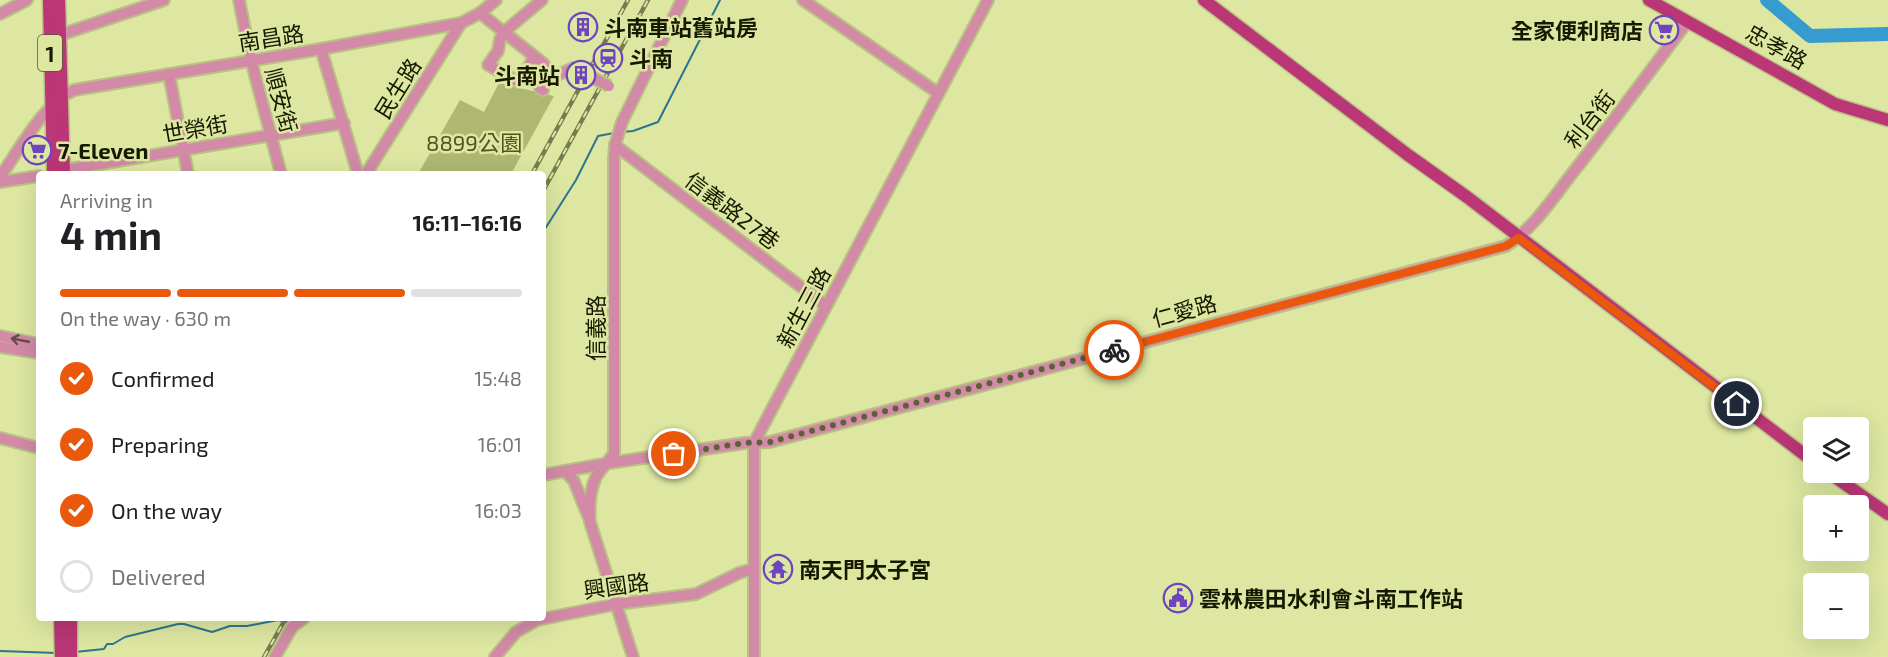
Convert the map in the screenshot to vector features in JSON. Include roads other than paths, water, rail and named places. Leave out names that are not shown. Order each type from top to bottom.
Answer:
[{"type":"main road","name":"1","points":[[49,0],[62,95],[59,171]]},
{"type":"main road","name":"1","points":[[59,0],[51,106],[59,171]]},
{"type":"main road","points":[[1204,0],[1408,155],[1467,196],[1803,454]]},
{"type":"main road","name":"忠孝路","points":[[1649,0],[1835,104],[1888,120]]},
{"type":"main road","points":[[1844,483],[1888,514]]},
{"type":"main road","points":[[60,621],[61,657]]},
{"type":"main road","points":[[71,621],[71,657]]},
{"type":"street","points":[[0,14],[27,0]]},
{"type":"street","points":[[55,35],[164,0]]},
{"type":"street","name":"順安街","points":[[239,0],[251,60],[280,171]]},
{"type":"street","name":"南昌路","points":[[0,179],[51,106],[62,95],[74,90],[461,23],[480,13],[496,0]]},
{"type":"street","points":[[534,57],[522,79],[515,80],[488,65],[498,51],[504,32],[541,0]]},
{"type":"street","name":"信義路","points":[[633,657],[590,522],[590,497],[596,477],[609,463],[614,453],[615,145],[622,122],[682,0]]},
{"type":"street","points":[[803,0],[938,93]]},
{"type":"street","name":"新生三路","points":[[754,657],[754,443],[988,0]]},
{"type":"street","points":[[480,13],[544,64],[545,78],[540,88],[543,90]]},
{"type":"street","name":"利台街","points":[[1519,238],[1604,133],[1687,22]]},
{"type":"street","name":"民生路","points":[[368,171],[461,23]]},
{"type":"street","points":[[321,49],[357,171]]},
{"type":"street","points":[[549,79],[573,68],[609,87]]},
{"type":"street","points":[[169,74],[187,171]]},
{"type":"street","name":"世榮街","points":[[70,171],[344,123]]},
{"type":"street","name":"信義路27巷","points":[[615,145],[826,306]]},
{"type":"street","points":[[0,179],[36,176]]},
{"type":"street","name":"仁愛路","points":[[546,474],[609,463],[770,442],[1506,246],[1519,238]]},
{"type":"street","points":[[0,336],[36,343]]},
{"type":"street","points":[[0,347],[36,353]]},
{"type":"street","points":[[0,438],[36,447]]},
{"type":"street","points":[[565,471],[574,481],[590,522]]},
{"type":"street","name":"興國路","points":[[546,619],[575,611],[696,594],[739,573],[753,569]]},
{"type":"street","points":[[275,657],[292,627],[300,621]]},
{"type":"street","name":"興國路","points":[[495,657],[509,639],[528,624],[539,621]]},
{"type":"waterway","points":[[622,132],[633,131],[658,122],[720,0]]},
{"type":"waterway","points":[[1767,0],[1810,36],[1888,34]]},
{"type":"waterway","points":[[546,227],[576,180],[598,136],[614,133]]},
{"type":"waterway","points":[[75,652],[104,649],[107,644],[113,644],[125,637],[178,624],[212,632],[230,626],[247,626],[273,621]]},
{"type":"waterway","points":[[282,621],[289,623]]},
{"type":"waterway","points":[[0,651],[57,653]]},
{"type":"railway","points":[[534,171],[628,0]]},
{"type":"railway","points":[[546,186],[648,0]]},
{"type":"railway","points":[[264,657],[284,621]]},
{"type":"place","name":"斗南車站舊站房","points":[[583,27]]},
{"type":"place","name":"全家便利商店","points":[[1664,30]]},
{"type":"place","name":"斗南","points":[[608,58]]},
{"type":"place","name":"斗南站","points":[[581,75]]},
{"type":"place","name":"7-Eleven","points":[[37,150]]},
{"type":"place","name":"南天門太子宮","points":[[778,569]]},
{"type":"place","name":"雲林農田水利會斗南工作站","points":[[1178,598]]},
{"type":"park label","name":"8899公園","points":[[474,142]]}]
